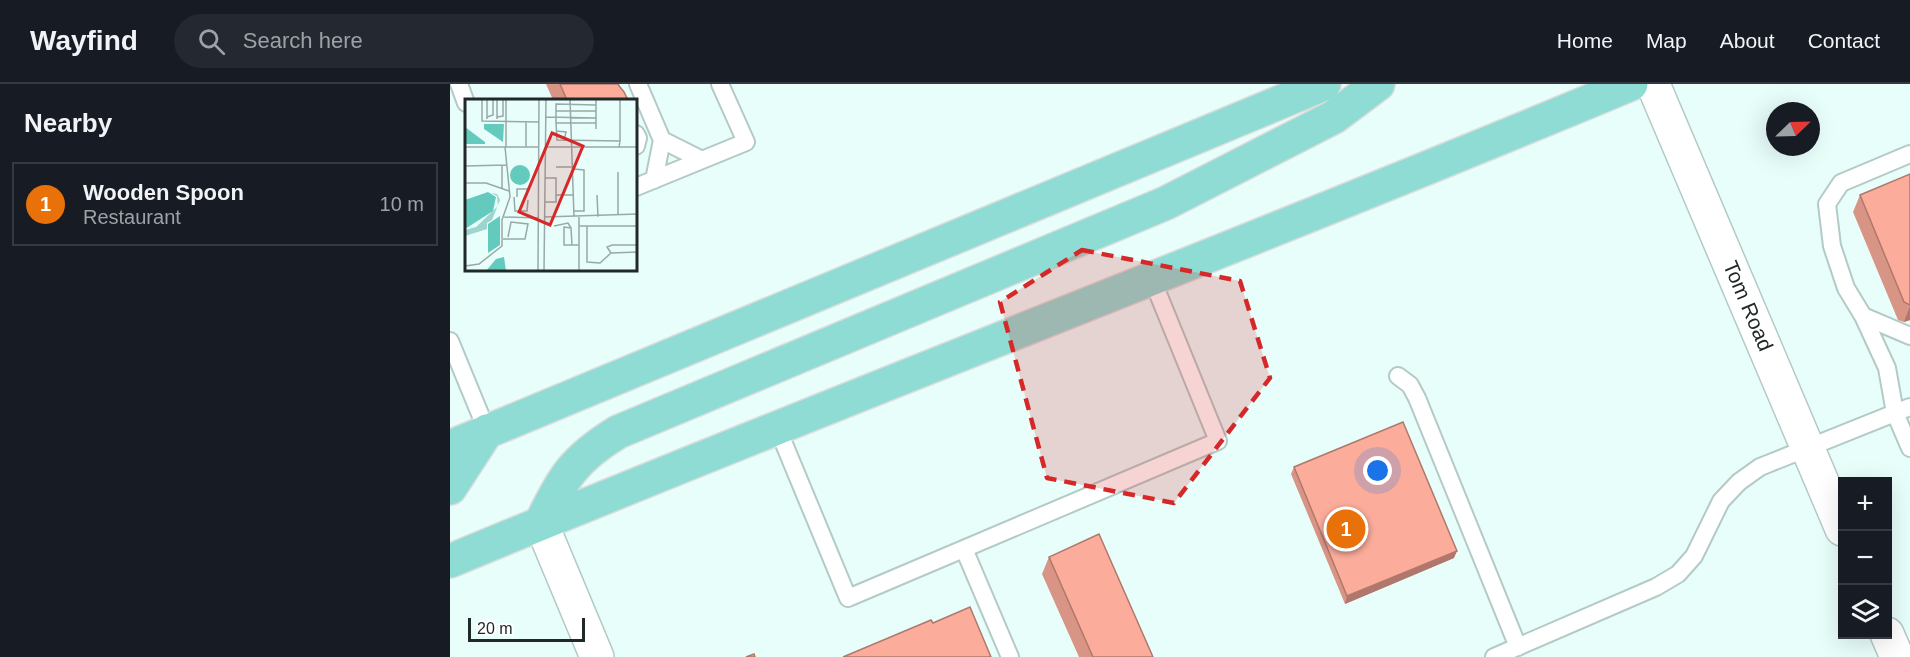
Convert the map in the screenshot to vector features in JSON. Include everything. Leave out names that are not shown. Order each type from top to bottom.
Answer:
[{"type":"main road","points":[[450,447],[1324,84]]},
{"type":"main road","points":[[541,523],[555,492],[574,465],[595,446],[618,432],[1166,203],[1334,117],[1378,84]]},
{"type":"main road","points":[[450,561],[1631,84]]},
{"type":"main road","points":[[450,488],[487,431]]},
{"type":"street","name":"Tom Road","points":[[1653,84],[1838,519]]},
{"type":"street","points":[[541,523],[597,657]]},
{"type":"street","points":[[1889,639],[1897,657]]},
{"type":"lane","points":[[459,84],[465,100]]},
{"type":"lane","points":[[638,84],[662,140],[654,180]]},
{"type":"lane","points":[[638,186],[746,142],[720,84]]},
{"type":"lane","points":[[662,140],[702,160]]},
{"type":"lane","points":[[1910,154],[1841,183],[1827,204],[1832,246],[1846,288],[1863,316],[1887,368],[1903,410],[1910,448]]},
{"type":"lane","points":[[777,427],[849,598],[1218,441],[1152,279]]},
{"type":"lane","points":[[1863,316],[1910,336]]},
{"type":"lane","points":[[450,341],[487,431]]},
{"type":"lane","points":[[1398,376],[1410,385],[1418,398],[1518,647]]},
{"type":"lane","points":[[1494,657],[1656,588],[1678,574],[1694,556],[1721,501],[1739,482],[1760,467],[1903,410]]},
{"type":"lane","points":[[964,549],[1010,657]]},
{"type":"highlighted area","points":[[1082,250],[1240,281],[1270,378],[1174,503],[1047,478],[1000,302]]},
{"type":"building","points":[[560,84],[618,84],[628,99],[567,99]]},
{"type":"building","points":[[1910,174],[1910,305],[1904,302],[1860,195]]},
{"type":"building","points":[[1403,422],[1457,551],[1347,596],[1294,467]]},
{"type":"building","points":[[1099,534],[1153,657],[1093,657],[1049,557]]},
{"type":"building","points":[[970,607],[991,657],[843,657],[931,620],[933,623]]},
{"type":"place","name":"Wooden Spoon","points":[[1346,529]]}]
